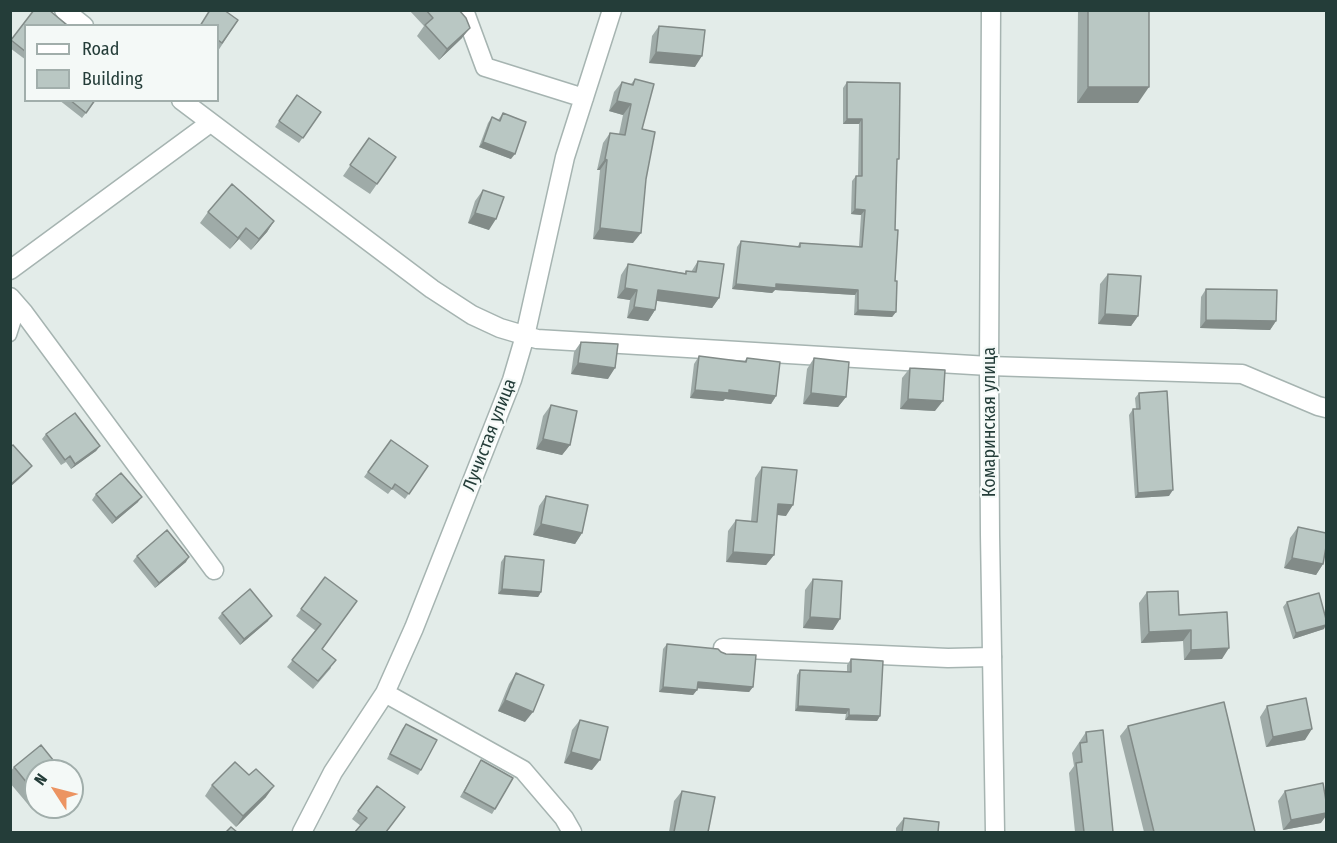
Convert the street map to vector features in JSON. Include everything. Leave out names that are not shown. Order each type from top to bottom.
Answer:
[{"type":"street","points":[[464,10],[485,67],[584,98]]},
{"type":"street","name":"Лучистая улица","points":[[302,832],[333,772],[385,693],[414,628],[504,402],[525,336],[565,157],[612,10]]},
{"type":"street","name":"Комаринская улица","points":[[991,10],[989,366],[995,832]]},
{"type":"street","points":[[65,11],[81,24]]},
{"type":"street","points":[[184,102],[432,289],[472,315],[525,336],[537,339],[989,366],[1242,374],[1326,408]]},
{"type":"street","points":[[10,270],[210,123]]},
{"type":"street","points":[[15,302],[214,570]]},
{"type":"street","points":[[723,648],[948,658],[992,657]]},
{"type":"street","points":[[385,693],[523,770],[564,818],[572,832]]},
{"type":"lane","points":[[10,335],[15,302]]},
{"type":"building","points":[[34,10],[49,10],[66,24],[24,24],[24,50],[11,40]]},
{"type":"building","points":[[210,10],[224,10],[238,20],[222,43],[219,41],[219,24],[201,24]]},
{"type":"building","points":[[426,10],[459,10],[466,18],[470,28],[447,49],[425,25],[433,18]]},
{"type":"building","points":[[1088,10],[1149,10],[1149,87],[1088,87]]},
{"type":"building","points":[[659,26],[705,30],[702,56],[656,52]]},
{"type":"building","points":[[635,79],[654,84],[642,129],[655,132],[646,179],[641,233],[600,228],[607,160],[605,159],[610,133],[625,135],[631,104],[617,101],[622,82],[633,85]]},
{"type":"building","points":[[847,82],[900,83],[895,230],[898,230],[896,312],[858,310],[858,290],[776,284],[776,288],[736,284],[741,241],[800,247],[800,243],[862,247],[865,210],[855,209],[856,176],[862,176],[862,119],[847,119]]},
{"type":"building","points":[[297,95],[321,112],[303,138],[279,121]]},
{"type":"building","points":[[72,102],[94,102],[86,113]]},
{"type":"building","points":[[503,113],[526,122],[515,154],[483,142],[492,117],[500,121]]},
{"type":"building","points":[[369,138],[396,157],[377,184],[350,165]]},
{"type":"building","points":[[232,184],[274,221],[259,239],[246,228],[238,238],[208,212]]},
{"type":"building","points":[[483,190],[504,197],[496,219],[475,213]]},
{"type":"building","points":[[698,261],[724,264],[719,298],[658,290],[655,310],[634,307],[637,290],[625,288],[628,264],[686,274],[686,271],[696,272]]},
{"type":"building","points":[[1108,274],[1141,276],[1138,316],[1105,314]]},
{"type":"building","points":[[1206,289],[1277,290],[1276,321],[1206,320]]},
{"type":"building","points":[[581,342],[618,344],[615,368],[578,363]]},
{"type":"building","points":[[699,356],[746,362],[747,358],[780,362],[776,396],[729,390],[729,393],[695,390]]},
{"type":"building","points":[[814,358],[849,362],[846,397],[811,393]]},
{"type":"building","points":[[910,368],[945,370],[943,401],[908,399]]},
{"type":"building","points":[[1167,391],[1173,490],[1138,493],[1133,409],[1140,409],[1139,393]]},
{"type":"building","points":[[551,405],[577,411],[570,445],[543,439]]},
{"type":"building","points":[[75,413],[100,446],[75,464],[70,456],[65,460],[46,434]]},
{"type":"building","points":[[391,440],[428,466],[409,494],[395,484],[392,489],[368,472]]},
{"type":"building","points":[[13,445],[32,466],[10,485],[10,447]]},
{"type":"building","points":[[762,467],[797,470],[793,505],[778,504],[774,555],[733,552],[736,520],[757,522]]},
{"type":"building","points":[[121,473],[142,497],[116,518],[96,494]]},
{"type":"building","points":[[546,496],[588,505],[582,533],[541,524]]},
{"type":"building","points":[[1298,527],[1326,533],[1323,564],[1292,558]]},
{"type":"building","points":[[167,530],[189,557],[159,583],[137,556]]},
{"type":"building","points":[[505,556],[544,560],[541,592],[502,589]]},
{"type":"building","points":[[325,577],[357,601],[322,649],[336,660],[318,681],[292,660],[321,624],[301,609]]},
{"type":"building","points":[[813,579],[842,581],[840,619],[810,617]]},
{"type":"building","points":[[250,589],[272,616],[244,639],[222,613]]},
{"type":"building","points":[[1178,591],[1179,615],[1227,612],[1229,648],[1191,650],[1191,630],[1149,632],[1147,592]]},
{"type":"building","points":[[1319,593],[1326,625],[1296,633],[1287,602]]},
{"type":"building","points":[[667,644],[718,649],[726,654],[756,655],[753,687],[698,682],[697,690],[663,687]]},
{"type":"building","points":[[851,659],[883,661],[880,716],[849,715],[849,709],[798,706],[800,670],[851,672]]},
{"type":"building","points":[[516,673],[544,685],[533,712],[505,700]]},
{"type":"building","points":[[1306,698],[1312,729],[1273,737],[1267,706]]},
{"type":"building","points":[[1224,702],[1255,832],[1154,832],[1128,726]]},
{"type":"building","points":[[580,720],[608,727],[600,760],[571,752]]},
{"type":"building","points":[[406,724],[437,740],[421,770],[390,754]]},
{"type":"building","points":[[1103,730],[1113,832],[1084,832],[1076,763],[1082,762],[1080,743],[1087,742],[1086,732]]},
{"type":"building","points":[[41,745],[52,759],[24,759],[24,779],[14,767]]},
{"type":"building","points":[[481,760],[513,778],[495,809],[464,792]]},
{"type":"building","points":[[235,762],[249,775],[256,769],[274,786],[243,816],[212,785]]},
{"type":"building","points":[[1323,783],[1326,813],[1291,820],[1285,791]]},
{"type":"building","points":[[377,786],[405,807],[386,832],[355,832],[367,818],[358,811]]},
{"type":"building","points":[[682,791],[715,797],[708,832],[674,832]]},
{"type":"building","points":[[904,818],[939,822],[938,832],[902,832]]},
{"type":"building","points":[[231,827],[237,832],[226,832]]}]
